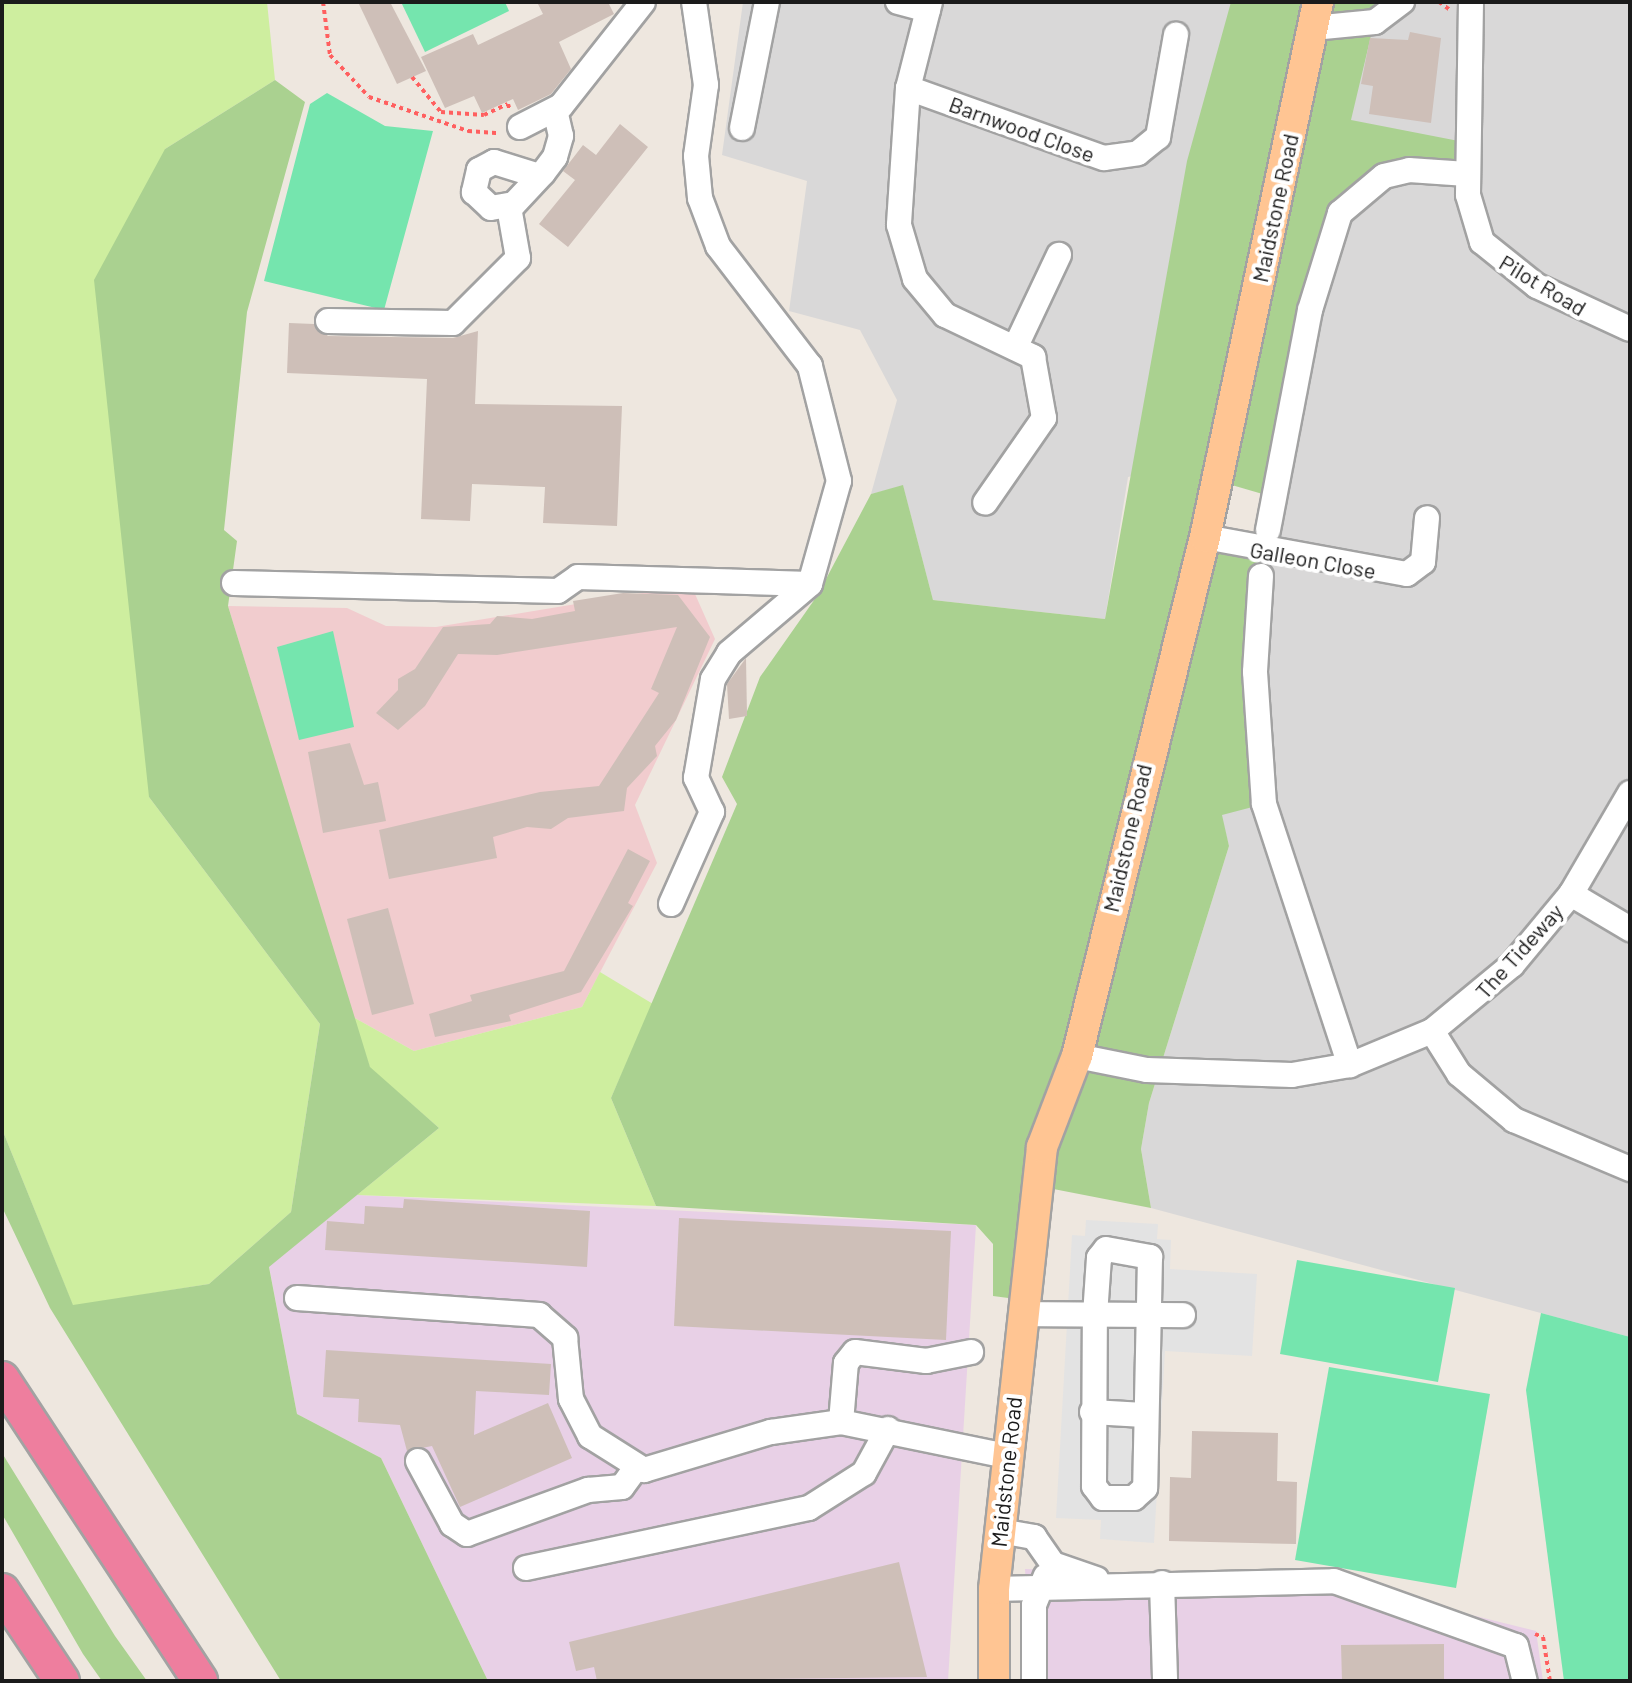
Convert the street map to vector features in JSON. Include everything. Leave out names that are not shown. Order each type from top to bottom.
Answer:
[{"type":"highway","points":[[2,1379],[200,1681]]},
{"type":"highway","points":[[2,1591],[62,1681]]},
{"type":"main road","name":"Maidstone Road","points":[[994,1681],[994,1589],[1042,1147],[1077,1056],[1205,537],[1316,15]]},
{"type":"street","points":[[519,127],[555,111],[643,2]]},
{"type":"street","points":[[671,904],[712,812],[696,778],[713,679],[729,653],[810,584],[829,533],[837,452],[810,366],[718,246],[700,198],[696,156],[706,85],[694,2]]},
{"type":"street","points":[[742,128],[767,2]]},
{"type":"street","points":[[898,2],[929,6],[908,88],[899,225],[915,279],[945,315],[1033,357],[1044,418],[985,503]]},
{"type":"street","points":[[1316,15],[1375,22],[1402,2]]},
{"type":"street","points":[[1268,530],[1310,310],[1340,213],[1384,176],[1409,170],[1467,174],[1471,2]]},
{"type":"street","name":"Barnwood Close","points":[[908,88],[1104,158],[1138,153],[1158,137],[1176,35]]},
{"type":"street","points":[[539,176],[503,161],[479,170],[477,198],[491,208],[509,207],[539,176],[560,144],[555,111]]},
{"type":"street","name":"Pilot Road","points":[[1467,174],[1473,219],[1500,263],[1630,329]]},
{"type":"street","points":[[328,321],[453,323],[518,258],[509,207]]},
{"type":"street","points":[[1015,348],[1059,255]]},
{"type":"street","name":"Galleon Close","points":[[1205,537],[1407,574],[1423,562],[1427,518]]},
{"type":"street","points":[[1261,576],[1255,672],[1264,804],[1350,1065]]},
{"type":"street","points":[[234,583],[558,591],[578,577],[810,584]]},
{"type":"street","name":"The Tideway","points":[[1077,1056],[1147,1070],[1249,1076],[1350,1065],[1432,1031],[1512,965],[1571,894],[1630,793]]},
{"type":"street","points":[[1571,894],[1630,929]]},
{"type":"street","points":[[1432,1031],[1459,1074],[1514,1120],[1630,1169]]},
{"type":"street","points":[[1106,1249],[1150,1257],[1143,1493],[1103,1498],[1094,1486],[1092,1412],[1095,1315],[1099,1258],[1106,1249]]},
{"type":"street","points":[[297,1298],[539,1315],[566,1342],[570,1394],[587,1432],[636,1468],[660,1469],[771,1432],[841,1422],[888,1429],[1007,1456]]},
{"type":"street","points":[[1022,1314],[1183,1315]]},
{"type":"street","points":[[841,1422],[846,1363],[855,1352],[926,1361],[971,1352]]},
{"type":"street","points":[[1092,1412],[1144,1415]]},
{"type":"street","points":[[526,1568],[809,1508],[864,1473],[888,1429]]},
{"type":"street","points":[[418,1461],[452,1524],[467,1534],[588,1490],[622,1487],[636,1468]]},
{"type":"street","points":[[1000,1531],[1034,1537],[1053,1564],[1113,1584]]},
{"type":"street","points":[[1034,1681],[1040,1585],[1053,1564]]},
{"type":"street","points":[[994,1589],[1040,1585],[1334,1581],[1516,1646],[1525,1681]]},
{"type":"street","points":[[1162,1583],[1165,1681]]},
{"type":"path","points":[[323,2],[330,55],[369,97],[482,134],[519,127],[508,104],[484,115],[441,112],[412,77]]},
{"type":"shaded area","points":[[743,2],[1630,2],[1630,1337],[1151,1208],[1141,1149],[1149,1103],[1229,846],[1221,815],[1289,438],[1128,477],[1105,619],[933,600],[903,486],[871,494],[897,400],[860,330],[789,311],[807,181],[722,155]]},
{"type":"shaded area","points":[[691,585],[715,639],[635,805],[657,863],[582,1007],[414,1051],[353,1017],[228,606],[347,608],[386,626],[436,627]]},
{"type":"shaded area","points":[[357,1195],[976,1225],[948,1681],[488,1681],[381,1458],[297,1414],[269,1266]]},
{"type":"shaded area","points":[[1086,1220],[1158,1224],[1157,1239],[1171,1240],[1170,1269],[1257,1274],[1252,1356],[1165,1351],[1154,1543],[1100,1539],[1101,1520],[1056,1518],[1072,1235],[1085,1236]]},
{"type":"shaded area","points":[[1025,1569],[1334,1581],[1536,1631],[1543,1681],[1031,1681]]},
{"type":"green space","points":[[2,2],[267,2],[275,80],[165,149],[149,797],[320,1024],[291,1212],[209,1284],[73,1306],[2,1129]]},
{"type":"green space","points":[[401,2],[505,2],[509,11],[425,52]]},
{"type":"green space","points":[[1231,2],[1379,2],[1351,120],[1469,143],[1467,174],[1409,170],[1340,213],[1276,498],[1218,481],[1205,537],[1259,552],[1264,804],[1222,815],[1229,846],[1149,1103],[1141,1149],[1151,1208],[1038,1186],[1024,1300],[993,1296],[993,1244],[976,1225],[656,1206],[611,1098],[737,804],[722,777],[760,677],[817,596],[871,494],[903,485],[933,600],[1105,619],[1187,161]]},
{"type":"green space","points":[[275,80],[305,102],[247,312],[224,530],[237,541],[228,606],[370,1067],[439,1128],[269,1267],[297,1414],[381,1458],[488,1681],[281,1681],[50,1308],[2,1207],[2,1129],[73,1305],[209,1284],[291,1212],[320,1024],[149,797],[94,280],[165,149]]},
{"type":"green space","points":[[327,93],[385,126],[433,131],[384,310],[264,281],[310,104]]},
{"type":"green space","points":[[333,631],[354,727],[299,740],[277,647]]},
{"type":"green space","points":[[600,972],[653,1004],[611,1098],[656,1206],[357,1195],[439,1128],[370,1068],[353,1017],[414,1051],[582,1007]]},
{"type":"green space","points":[[1297,1260],[1455,1288],[1438,1382],[1280,1354]]},
{"type":"green space","points":[[1541,1313],[1630,1337],[1630,1681],[1564,1681],[1526,1390]]},
{"type":"green space","points":[[1329,1367],[1490,1394],[1456,1588],[1295,1560]]},
{"type":"green space","points":[[2,1453],[115,1636],[147,1681],[102,1681],[83,1654],[2,1514]]},
{"type":"building","points":[[358,2],[390,2],[426,71],[397,84]]},
{"type":"building","points":[[537,2],[608,2],[614,14],[559,42],[571,69],[551,94],[518,110],[513,99],[482,113],[474,96],[445,108],[421,57],[473,34],[478,45],[543,14]]},
{"type":"building","points":[[1410,32],[1441,38],[1431,123],[1369,114],[1373,86],[1361,84],[1370,38],[1408,40]]},
{"type":"building","points":[[620,124],[648,147],[568,247],[539,224],[575,180],[563,171],[583,145],[596,155]]},
{"type":"building","points":[[289,323],[314,324],[328,336],[453,338],[478,331],[475,404],[622,406],[617,526],[543,523],[545,487],[472,484],[470,521],[421,519],[427,379],[287,373]]},
{"type":"building","points":[[623,593],[678,595],[710,637],[676,720],[655,746],[657,756],[627,788],[624,811],[568,818],[551,829],[527,827],[493,837],[497,858],[389,879],[379,830],[540,792],[599,786],[659,693],[651,689],[677,627],[497,655],[458,654],[425,706],[398,730],[376,713],[398,690],[398,679],[415,669],[443,627],[490,624],[497,616],[532,619],[575,611],[573,601]]},
{"type":"building","points":[[746,658],[747,716],[729,719],[727,684]]},
{"type":"building","points":[[350,743],[364,785],[378,782],[386,821],[323,833],[308,752]]},
{"type":"building","points":[[628,849],[650,861],[628,903],[633,906],[581,992],[509,1015],[511,1021],[435,1037],[429,1014],[472,1001],[470,995],[564,971]]},
{"type":"building","points":[[388,908],[414,1004],[372,1015],[347,919]]},
{"type":"building","points":[[404,1199],[590,1211],[587,1267],[325,1250],[327,1221],[364,1224],[365,1206],[403,1208]]},
{"type":"building","points":[[679,1218],[951,1231],[946,1340],[674,1326]]},
{"type":"building","points":[[326,1350],[551,1364],[549,1395],[476,1391],[474,1435],[548,1403],[572,1458],[460,1507],[432,1446],[407,1451],[400,1425],[358,1422],[359,1399],[323,1397]]},
{"type":"building","points":[[1192,1431],[1278,1433],[1277,1481],[1297,1482],[1296,1544],[1169,1541],[1170,1477],[1191,1478]]},
{"type":"building","points":[[899,1562],[927,1677],[597,1681],[594,1667],[576,1671],[569,1642]]},
{"type":"building","points":[[1444,1644],[1444,1681],[1342,1681],[1341,1645]]}]
